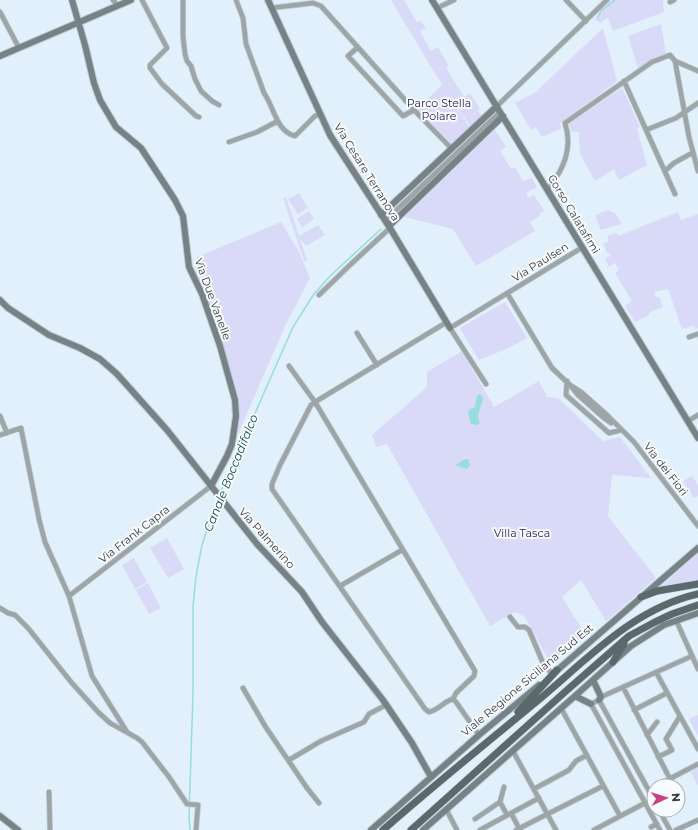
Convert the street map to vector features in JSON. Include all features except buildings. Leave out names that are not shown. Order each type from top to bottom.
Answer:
[{"type":"main road","points":[[641,597],[657,591],[698,584]]},
{"type":"main road","name":"Viale Regione Siciliana Sud Est","points":[[383,830],[437,783],[621,630],[656,609],[687,596],[698,594]]},
{"type":"main road","points":[[411,830],[629,636],[661,619],[698,605]]},
{"type":"main road","points":[[613,662],[629,636]]},
{"type":"main road","points":[[504,727],[555,672]]},
{"type":"street","name":"Via Due Vanelle","points":[[72,0],[100,100],[116,128],[141,148],[175,200],[183,216],[189,267],[202,294],[220,346],[235,400],[236,416],[232,444],[211,486]]},
{"type":"street","points":[[112,0],[118,6]]},
{"type":"street","points":[[0,56],[131,0]]},
{"type":"street","points":[[142,0],[167,48],[150,65],[150,68],[162,84],[196,116],[199,117]]},
{"type":"street","points":[[183,0],[182,37],[184,54],[191,66],[201,91],[219,105]]},
{"type":"street","points":[[236,0],[243,18],[246,44],[264,94],[268,99],[278,121],[288,134],[295,136],[315,116],[320,114]]},
{"type":"street","name":"Via Cesare Terranova","points":[[268,0],[330,135],[388,225],[449,325]]},
{"type":"street","name":"Corso Calatafimi","points":[[432,0],[698,438]]},
{"type":"street","points":[[437,8],[454,0]]},
{"type":"street","points":[[566,0],[586,20]]},
{"type":"street","points":[[319,295],[500,112],[586,20],[607,0]]},
{"type":"street","points":[[271,8],[313,3],[321,6],[414,110],[452,149]]},
{"type":"street","points":[[0,12],[19,48]]},
{"type":"street","points":[[358,47],[348,56],[404,116],[414,110]]},
{"type":"street","points":[[548,189],[558,177],[566,157],[569,140],[565,123],[652,62],[670,56],[675,61],[698,71]]},
{"type":"street","points":[[675,61],[692,153],[698,171]]},
{"type":"street","points":[[624,81],[675,194]]},
{"type":"street","points":[[646,130],[676,118],[698,103]]},
{"type":"street","points":[[381,214],[452,149],[500,112]]},
{"type":"street","points":[[230,142],[257,132],[278,121]]},
{"type":"street","points":[[665,171],[674,163],[692,153]]},
{"type":"street","name":"Via Paulsen","points":[[315,402],[377,364],[507,293],[583,247]]},
{"type":"street","name":"Via dei Fiori","points":[[507,293],[552,368],[578,395],[634,442],[698,526]]},
{"type":"street","name":"Via Palmerino","points":[[0,300],[8,308],[44,332],[80,348],[100,359],[167,430],[257,544],[302,592],[322,622],[386,705],[412,743],[431,778]]},
{"type":"street","points":[[449,325],[486,384]]},
{"type":"street","points":[[357,333],[377,364]]},
{"type":"street","points":[[689,337],[698,334]]},
{"type":"street","points":[[289,366],[315,402],[475,671],[474,676],[456,692],[453,699]]},
{"type":"street","points":[[568,383],[566,395],[609,433],[621,430]]},
{"type":"street","points":[[315,402],[311,405],[280,465],[272,484],[272,489],[425,709],[430,712],[434,711],[448,700],[453,699]]},
{"type":"street","points":[[688,421],[698,415]]},
{"type":"street","points":[[0,416],[7,433]]},
{"type":"street","points":[[0,435],[21,428],[45,542],[69,596],[92,676],[126,732]]},
{"type":"street","name":"Via Frank Capra","points":[[69,596],[211,486]]},
{"type":"street","name":"Viale Regione Siciliana Sud Est","points":[[371,830],[479,735],[555,672],[698,548]]},
{"type":"street","points":[[340,586],[402,550]]},
{"type":"street","points":[[0,608],[15,615],[28,628],[71,682],[98,712],[110,723],[142,742],[190,804],[198,806],[196,830]]},
{"type":"street","points":[[423,830],[631,646],[648,634],[676,620],[698,613]]},
{"type":"street","points":[[510,617],[518,626],[525,626],[529,630],[543,663],[555,672]]},
{"type":"street","points":[[676,620],[698,669]]},
{"type":"street","points":[[591,704],[622,687],[692,656]]},
{"type":"street","points":[[656,672],[698,749]]},
{"type":"street","points":[[593,680],[600,699],[646,786]]},
{"type":"street","points":[[622,687],[669,778]]},
{"type":"street","points":[[243,688],[265,726],[307,788],[319,803]]},
{"type":"street","points":[[634,710],[668,693]]},
{"type":"street","points":[[575,696],[591,704],[646,803],[594,830]]},
{"type":"street","points":[[453,699],[479,735]]},
{"type":"street","points":[[289,760],[321,741],[364,722],[369,714],[386,705]]},
{"type":"street","points":[[561,708],[620,816]]},
{"type":"street","points":[[658,757],[672,750],[666,739],[680,716]]},
{"type":"street","points":[[647,735],[657,722]]},
{"type":"street","points":[[513,751],[556,830]]},
{"type":"street","points":[[534,789],[569,770],[576,761],[587,755]]},
{"type":"street","points":[[672,778],[698,764]]},
{"type":"street","points":[[500,802],[518,829],[603,786]]},
{"type":"street","points":[[475,819],[500,802],[504,787]]},
{"type":"street","points":[[49,792],[50,830]]},
{"type":"street","points":[[480,830],[539,798]]},
{"type":"street","points":[[446,809],[456,830]]},
{"type":"street","points":[[0,816],[18,830]]},
{"type":"street","points":[[654,818],[660,830]]},
{"type":"street","points":[[664,818],[670,830]]},
{"type":"street","points":[[676,830],[687,827],[698,821]]},
{"type":"street","points":[[651,827],[657,824]]},
{"type":"street","points":[[687,827],[692,830]]},
{"type":"green space","name":"Parco Stella Polare","points":[[391,0],[404,0],[417,22],[421,21],[426,28],[420,31],[431,51],[438,47],[449,66],[446,68],[464,97],[470,93],[480,109],[478,111],[482,116],[471,127],[453,102],[470,128],[453,145],[417,109],[442,85]]},
{"type":"green space","points":[[611,0],[663,0],[664,12],[613,31],[608,18],[600,23],[595,19],[601,10]]},
{"type":"green space","points":[[661,24],[666,54],[654,58],[638,68],[628,36]]},
{"type":"green space","points":[[603,28],[617,81],[559,124],[562,128],[542,137],[536,127],[531,130],[515,103],[538,91],[553,114],[538,90]]},
{"type":"green space","points":[[622,88],[640,127],[637,129],[647,165],[619,180],[614,169],[595,181],[580,154],[579,132],[571,132],[569,124]]},
{"type":"green space","points":[[495,130],[506,147],[500,151],[511,169],[515,167],[523,181],[532,178],[537,187],[526,193],[529,198],[534,195],[544,211],[539,214],[540,216],[530,222],[535,231],[476,266],[453,229],[405,217]]},
{"type":"green space","points":[[299,193],[308,208],[298,214],[288,199]]},
{"type":"green space","points":[[286,197],[299,236],[318,225],[325,235],[306,246],[300,239],[307,260],[304,261],[283,198]]},
{"type":"green space","points":[[608,210],[615,213],[622,224],[601,230],[595,215]]},
{"type":"green space","points":[[309,211],[314,219],[302,227],[297,219]]},
{"type":"green space","points":[[678,212],[681,220],[698,214],[698,328],[695,329],[694,325],[682,329],[668,289],[654,292],[655,297],[659,297],[663,307],[650,312],[649,315],[635,322],[625,306],[632,301],[615,273],[619,270],[615,263],[609,267],[605,259],[611,255],[610,253],[608,254],[603,244],[609,241],[607,236],[617,233],[618,236]]},
{"type":"green space","points":[[281,222],[299,252],[310,278],[286,324],[238,434],[230,384],[193,275],[197,257]]},
{"type":"green space","points":[[505,302],[527,338],[506,349],[479,360],[460,328]]},
{"type":"green space","name":"Villa Tasca","points":[[462,351],[494,407],[539,381],[547,397],[558,398],[603,441],[620,437],[651,478],[612,475],[608,516],[656,578],[606,621],[581,580],[562,597],[586,636],[552,666],[525,617],[515,612],[490,626],[387,444],[376,447],[372,435],[427,387],[427,372]]},
{"type":"green space","points":[[692,476],[698,485],[698,496],[694,498],[683,481]]},
{"type":"green space","points":[[167,538],[184,569],[168,578],[150,548]]},
{"type":"green space","points":[[698,554],[698,582],[658,589]]},
{"type":"green space","points":[[134,558],[147,582],[135,589],[122,565]]},
{"type":"green space","points":[[148,583],[161,608],[149,614],[136,590]]},
{"type":"green space","points":[[698,715],[698,736],[689,719]]},
{"type":"green space","points":[[698,768],[698,784],[697,785],[691,772]]},
{"type":"shaded area","points":[[480,394],[483,398],[478,414],[480,423],[477,425],[471,424],[468,412],[470,409],[475,407],[477,396]]},
{"type":"shaded area","points":[[466,459],[469,460],[471,465],[467,469],[455,465]]},
{"type":"waterway","name":"Canale Boccadifalco","points":[[598,17],[601,11],[615,0]]},
{"type":"waterway","name":"Canale Boccadifalco","points":[[220,493],[293,327],[314,294],[330,276],[381,229]]},
{"type":"waterway","name":"Canale Boccadifalco","points":[[190,830],[193,606],[196,576],[202,545],[218,499]]}]
